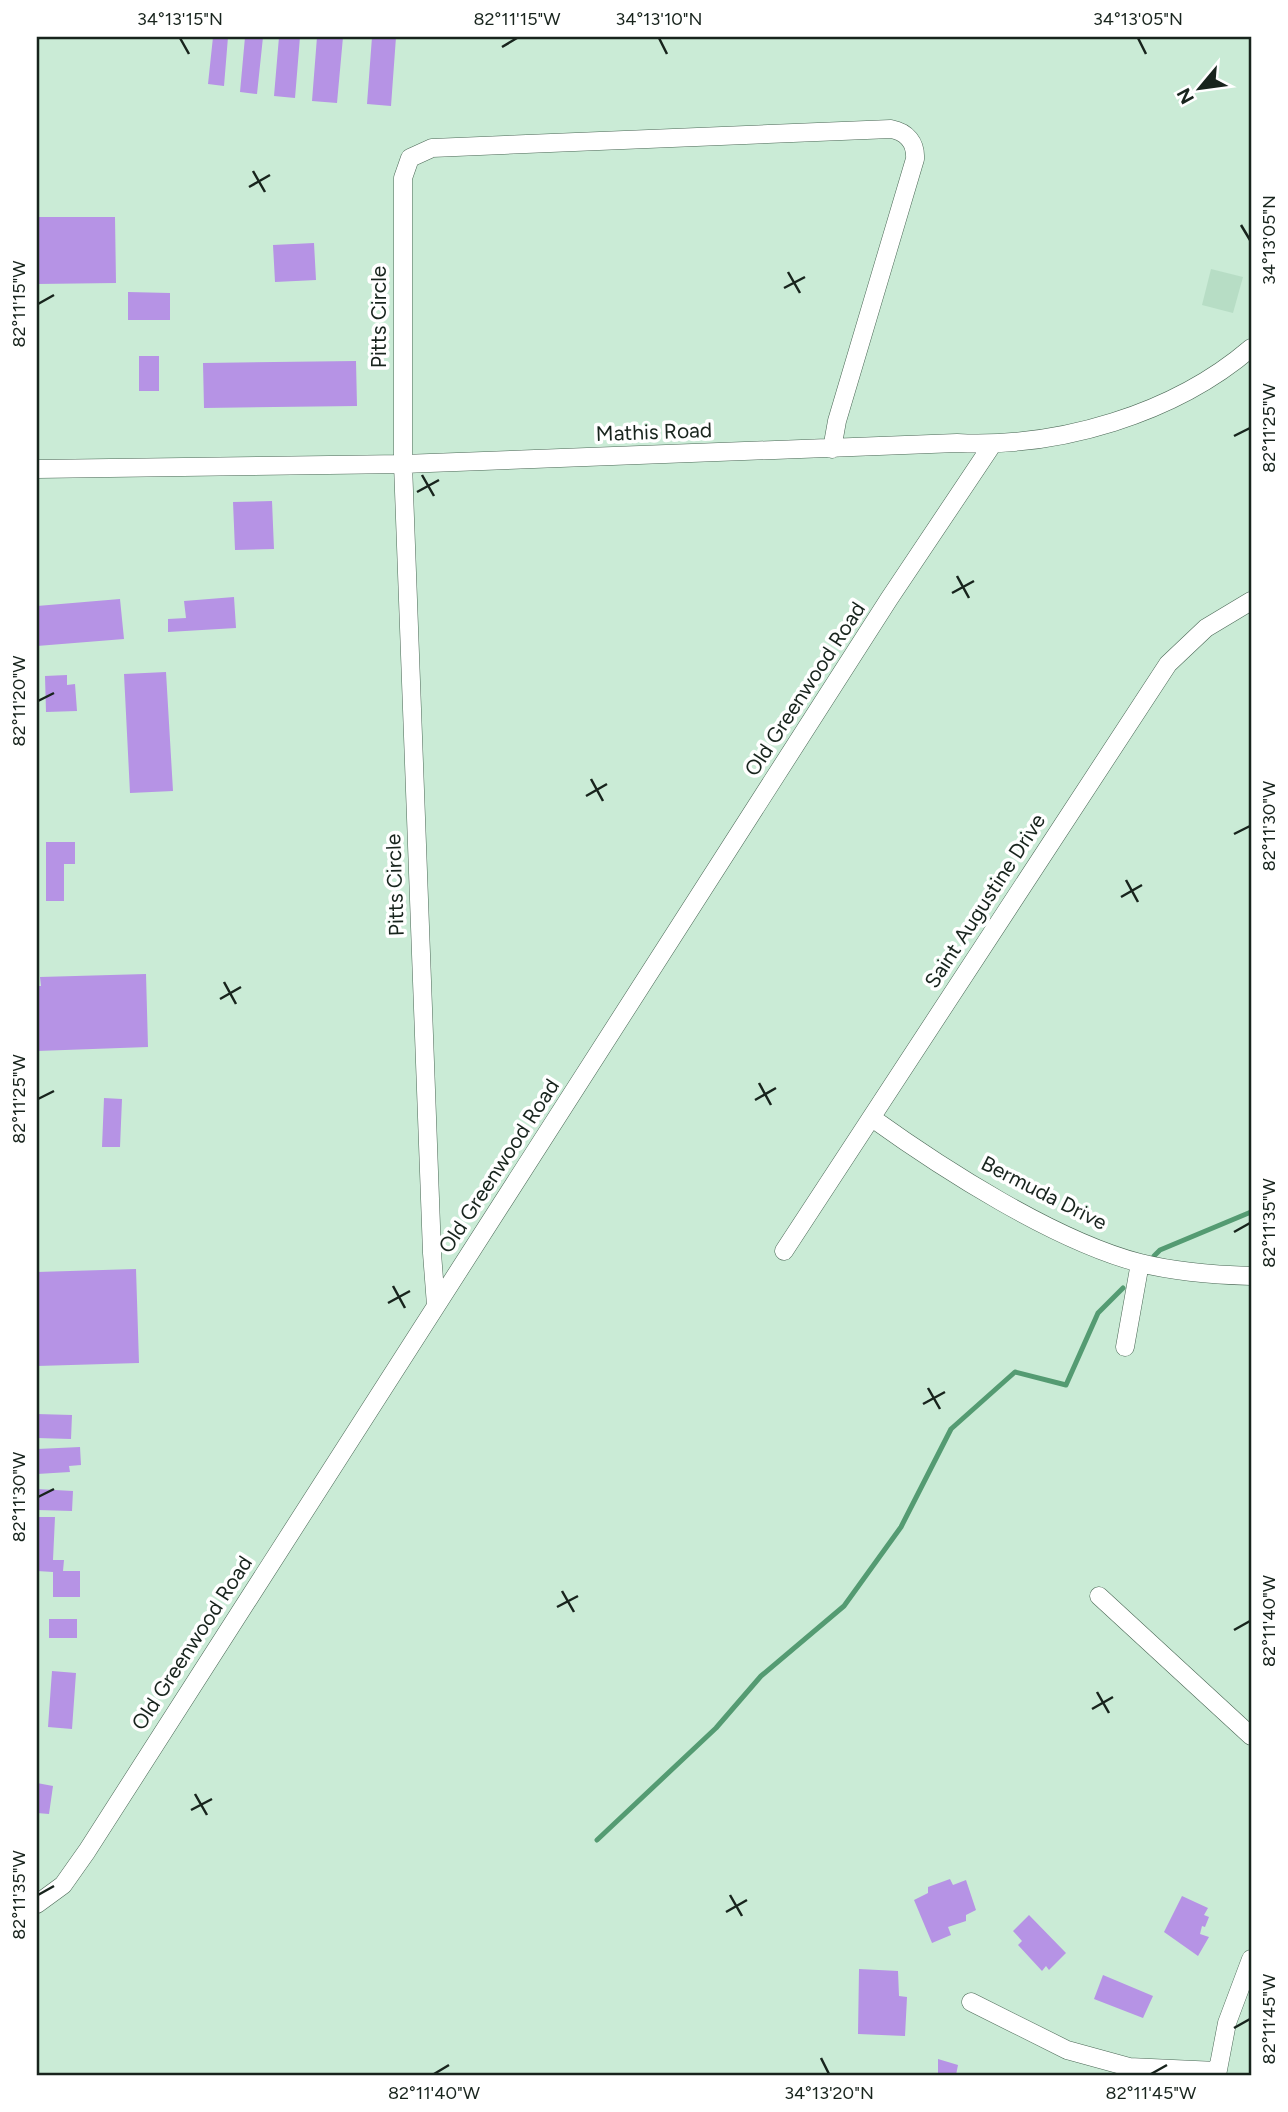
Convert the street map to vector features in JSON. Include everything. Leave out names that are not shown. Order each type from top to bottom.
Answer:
[{"type":"street","name":"Pitts Circle","points":[[436,1306],[403,464],[404,169],[416,153],[432,148],[898,130],[910,139],[915,159],[837,421],[832,449]]},
{"type":"street","name":"Mathis Road","points":[[37,470],[403,464],[992,445],[1084,429],[1140,412],[1196,386],[1251,348]]},
{"type":"street","name":"Old Greenwood Road","points":[[37,1904],[64,1885],[87,1851],[903,577],[992,445]]},
{"type":"street","name":"Saint Augustine Drive","points":[[785,1251],[1128,720],[1168,664],[1206,628],[1251,601]]},
{"type":"street","name":"Bermuda Drive","points":[[872,1118],[917,1151],[1051,1227],[1140,1263],[1251,1276]]},
{"type":"street","points":[[1125,1347],[1140,1263]]},
{"type":"street","points":[[1099,1596],[1251,1736]]},
{"type":"street","points":[[971,2002],[1005,2021],[1080,2054],[1129,2067],[1217,2073],[1227,2023],[1251,1959]]},
{"type":"shaded area","points":[[1211,269],[1243,277],[1233,313],[1202,305]]},
{"type":"building","points":[[213,37],[228,37],[224,86],[208,84]]},
{"type":"building","points":[[245,37],[263,37],[257,94],[240,92]]},
{"type":"building","points":[[279,37],[300,37],[295,98],[274,96]]},
{"type":"building","points":[[317,37],[343,37],[337,103],[312,101]]},
{"type":"building","points":[[372,37],[396,37],[391,106],[367,104]]},
{"type":"building","points":[[37,217],[115,217],[116,283],[37,284]]},
{"type":"building","points":[[314,243],[316,280],[275,282],[273,245]]},
{"type":"building","points":[[128,292],[170,293],[170,320],[128,320]]},
{"type":"building","points":[[139,356],[159,356],[159,391],[139,391]]},
{"type":"building","points":[[356,361],[357,406],[204,408],[203,363]]},
{"type":"building","points":[[272,501],[274,549],[235,550],[233,502]]},
{"type":"building","points":[[234,597],[236,628],[168,632],[168,619],[186,618],[184,601]]},
{"type":"building","points":[[120,599],[124,639],[37,646],[37,606]]},
{"type":"building","points":[[166,672],[173,791],[130,793],[124,674]]},
{"type":"building","points":[[67,675],[67,685],[75,684],[77,711],[46,712],[45,676]]},
{"type":"building","points":[[46,842],[75,842],[75,864],[64,864],[64,901],[46,901]]},
{"type":"building","points":[[146,974],[148,1047],[37,1051],[37,986],[41,986],[40,977]]},
{"type":"building","points":[[104,1098],[122,1099],[120,1147],[102,1147]]},
{"type":"building","points":[[136,1269],[139,1363],[37,1366],[37,1272]]},
{"type":"building","points":[[37,1414],[72,1415],[71,1439],[37,1438]]},
{"type":"building","points":[[80,1447],[81,1465],[69,1466],[70,1472],[37,1474],[37,1449]]},
{"type":"building","points":[[37,1489],[73,1491],[72,1511],[37,1510]]},
{"type":"building","points":[[37,1517],[55,1517],[53,1560],[64,1560],[63,1571],[80,1571],[80,1597],[53,1597],[53,1572],[37,1571]]},
{"type":"building","points":[[49,1619],[77,1619],[77,1638],[49,1638]]},
{"type":"building","points":[[52,1671],[76,1673],[72,1729],[48,1727]]},
{"type":"building","points":[[37,1783],[53,1786],[49,1814],[37,1813]]},
{"type":"building","points":[[950,1879],[953,1885],[966,1880],[976,1910],[966,1915],[966,1921],[948,1927],[951,1935],[932,1943],[914,1900],[928,1893],[928,1887]]},
{"type":"building","points":[[1182,1896],[1208,1908],[1204,1915],[1209,1917],[1200,1934],[1209,1937],[1198,1956],[1164,1932]]},
{"type":"building","points":[[1029,1915],[1066,1953],[1049,1970],[1046,1966],[1042,1971],[1018,1945],[1022,1941],[1013,1931]]},
{"type":"building","points":[[859,1969],[898,1971],[899,1996],[907,1997],[905,2036],[858,2034]]},
{"type":"building","points":[[1103,1975],[1153,1996],[1143,2018],[1094,1999]]},
{"type":"building","points":[[938,2059],[958,2065],[956,2075],[938,2075]]},
{"type":"waterway","points":[[1154,1256],[1160,1250],[1251,1212]]},
{"type":"waterway","points":[[597,1840],[716,1728],[761,1676],[844,1606],[901,1527],[951,1429],[1015,1372],[1066,1385],[1098,1313],[1123,1288]]}]
